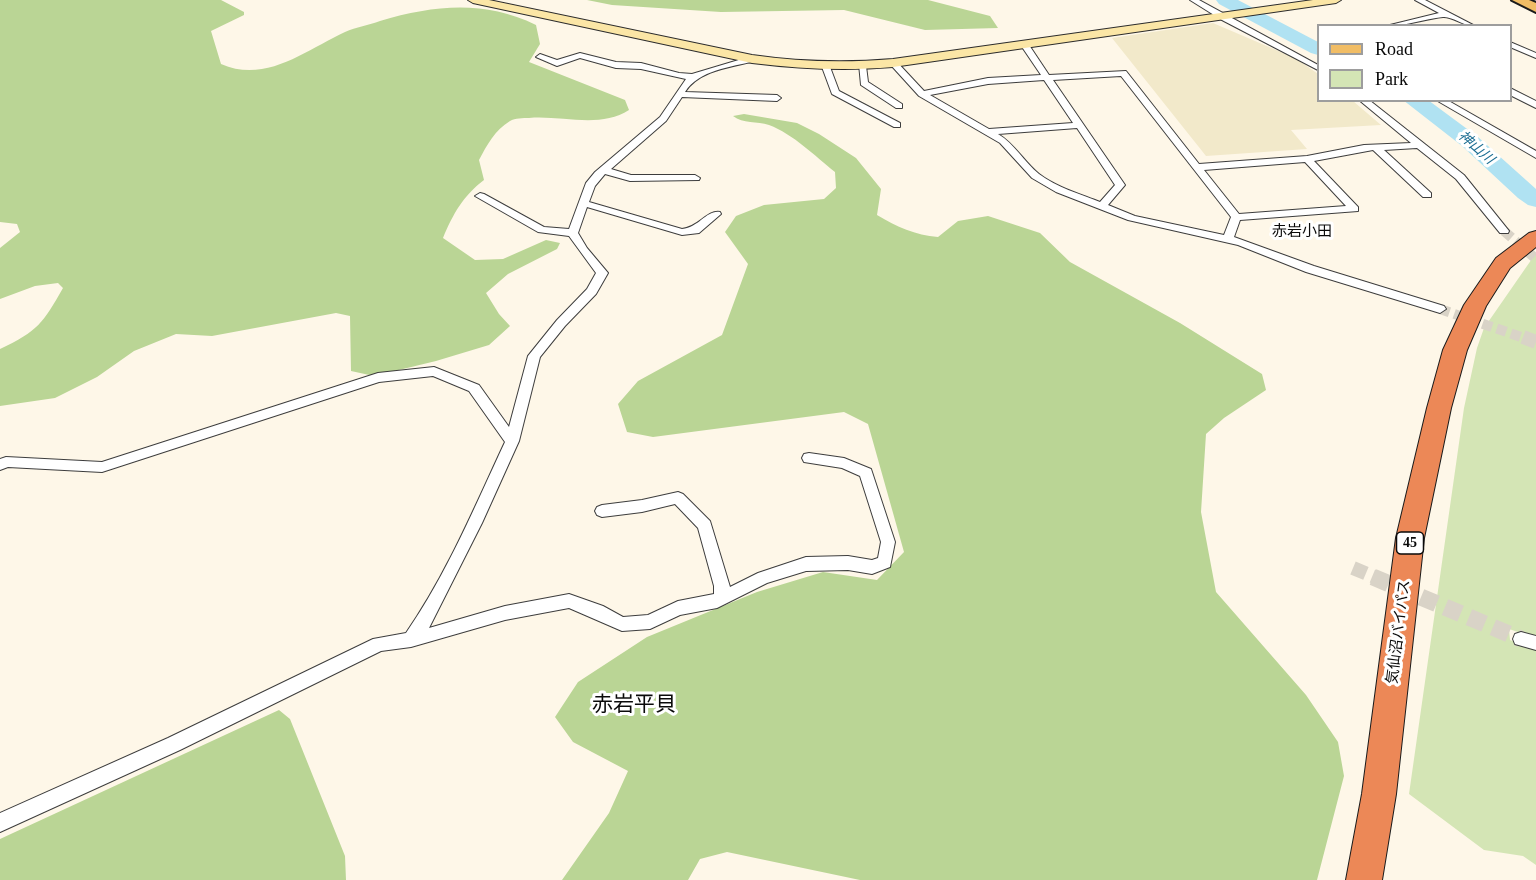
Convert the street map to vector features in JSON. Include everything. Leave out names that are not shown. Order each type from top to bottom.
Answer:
[{"type":"highway","name":"気仙沼バイパス","points":[[1364,880],[1379,794],[1410,538],[1438,408],[1455,350],[1475,305],[1503,263],[1536,237]]},
{"type":"main road","points":[[1518,0],[1536,8]]},
{"type":"street","points":[[473,0],[752,59],[826,67],[893,63],[1336,0]]},
{"type":"street","points":[[1194,0],[1317,67]]},
{"type":"street","points":[[1419,0],[1467,24]]},
{"type":"street","points":[[1400,24],[1447,14]]},
{"type":"street","points":[[1024,44],[1120,184],[1102,206]]},
{"type":"street","points":[[1512,45],[1536,56]]},
{"type":"street","points":[[540,57],[557,63],[580,55],[616,64],[641,66],[693,77],[752,59]]},
{"type":"street","points":[[893,63],[922,94],[940,107],[1003,141],[1044,183],[1147,222],[1228,239],[1310,269],[1440,309]]},
{"type":"street","points":[[862,66],[864,83],[899,106]]},
{"type":"street","points":[[826,67],[835,92],[897,125]]},
{"type":"street","points":[[922,94],[988,81],[1123,73],[1236,217]]},
{"type":"street","points":[[411,640],[428,615],[475,523],[512,441],[534,356],[561,323],[592,291],[602,273],[583,250],[573,233],[590,185],[663,119],[693,77]]},
{"type":"street","points":[[1512,92],[1536,105]]},
{"type":"street","points":[[679,94],[777,98]]},
{"type":"street","points":[[1365,102],[1460,177],[1504,231]]},
{"type":"street","points":[[1443,102],[1536,155]]},
{"type":"street","points":[[989,132],[1079,125]]},
{"type":"street","points":[[1198,167],[1307,159],[1376,148],[1419,145]]},
{"type":"street","points":[[1376,148],[1427,195]]},
{"type":"street","points":[[1236,217],[1354,209],[1307,159]]},
{"type":"street","points":[[604,170],[630,178],[695,178]]},
{"type":"street","points":[[480,196],[542,230],[573,233]]},
{"type":"street","points":[[583,203],[682,232],[695,231],[716,214]]},
{"type":"street","points":[[1228,239],[1236,217]]},
{"type":"street","points":[[0,465],[6,462],[102,467],[378,378],[434,371],[474,388],[512,441]]},
{"type":"street","points":[[0,823],[174,744],[379,645],[411,640],[505,613],[569,601],[597,611],[622,624],[650,622],[678,608],[711,603],[763,578],[806,564],[848,563],[872,567],[885,562],[888,542],[866,473],[844,463],[809,458]]},
{"type":"street","points":[[602,511],[642,506],[678,498],[705,525],[722,586],[721,598]]},
{"type":"shaded area","points":[[1213,23],[1297,59],[1317,73],[1317,102],[1354,102],[1381,125],[1291,130],[1307,149],[1206,156],[1112,38]]},
{"type":"green space","points":[[0,0],[221,0],[244,12],[244,15],[211,31],[221,64],[238,69],[254,70],[285,62],[349,30],[420,11],[459,8],[497,12],[536,25],[540,44],[529,62],[625,100],[629,110],[606,119],[514,119],[500,129],[485,149],[479,160],[484,180],[459,206],[443,238],[475,260],[503,259],[546,240],[560,243],[557,249],[508,274],[486,293],[499,314],[510,326],[489,345],[374,376],[351,371],[350,316],[336,313],[212,336],[176,334],[134,351],[97,377],[55,398],[0,406],[0,349],[23,337],[38,325],[63,288],[58,283],[35,286],[0,299],[0,248],[20,232],[17,224],[0,222]]},
{"type":"green space","points":[[587,0],[928,0],[990,16],[998,28],[925,30],[844,10],[721,12],[612,5]]},
{"type":"green space","points":[[744,114],[797,123],[856,158],[881,189],[877,215],[892,223],[906,230],[938,237],[958,221],[988,216],[1040,233],[1070,262],[1180,323],[1262,374],[1266,390],[1224,418],[1206,434],[1201,512],[1216,592],[1306,695],[1338,742],[1344,776],[1317,880],[860,880],[727,852],[700,859],[688,880],[562,880],[609,813],[628,771],[573,742],[555,717],[578,682],[647,637],[757,592],[823,572],[877,580],[904,552],[868,424],[844,412],[653,437],[627,432],[618,404],[638,381],[722,335],[748,264],[725,232],[736,216],[764,205],[824,199],[836,188],[835,172],[804,146],[769,125],[741,120],[733,116]]},
{"type":"green space","points":[[1536,253],[1536,638],[1509,629],[1510,640],[1536,650],[1536,865],[1523,856],[1484,850],[1409,794],[1464,408],[1477,348],[1484,328]]},
{"type":"green space","points":[[279,710],[290,719],[345,856],[346,880],[0,880],[0,839]]},
{"type":"waterway","name":"神山川","points":[[1225,0],[1317,48]]},
{"type":"waterway","name":"神山川","points":[[1416,102],[1459,132],[1536,200]]},
{"type":"tunnel","points":[[1504,231],[1536,259]]},
{"type":"tunnel","points":[[1440,309],[1527,339]]},
{"type":"tunnel","points":[[1523,337],[1536,342]]},
{"type":"tunnel","points":[[1353,568],[1377,578]]},
{"type":"tunnel","points":[[1373,577],[1521,639]]},
{"type":"district","name":"赤岩小田","points":[[1302,232]]},
{"type":"district","name":"赤岩平貝","points":[[634,705]]}]
